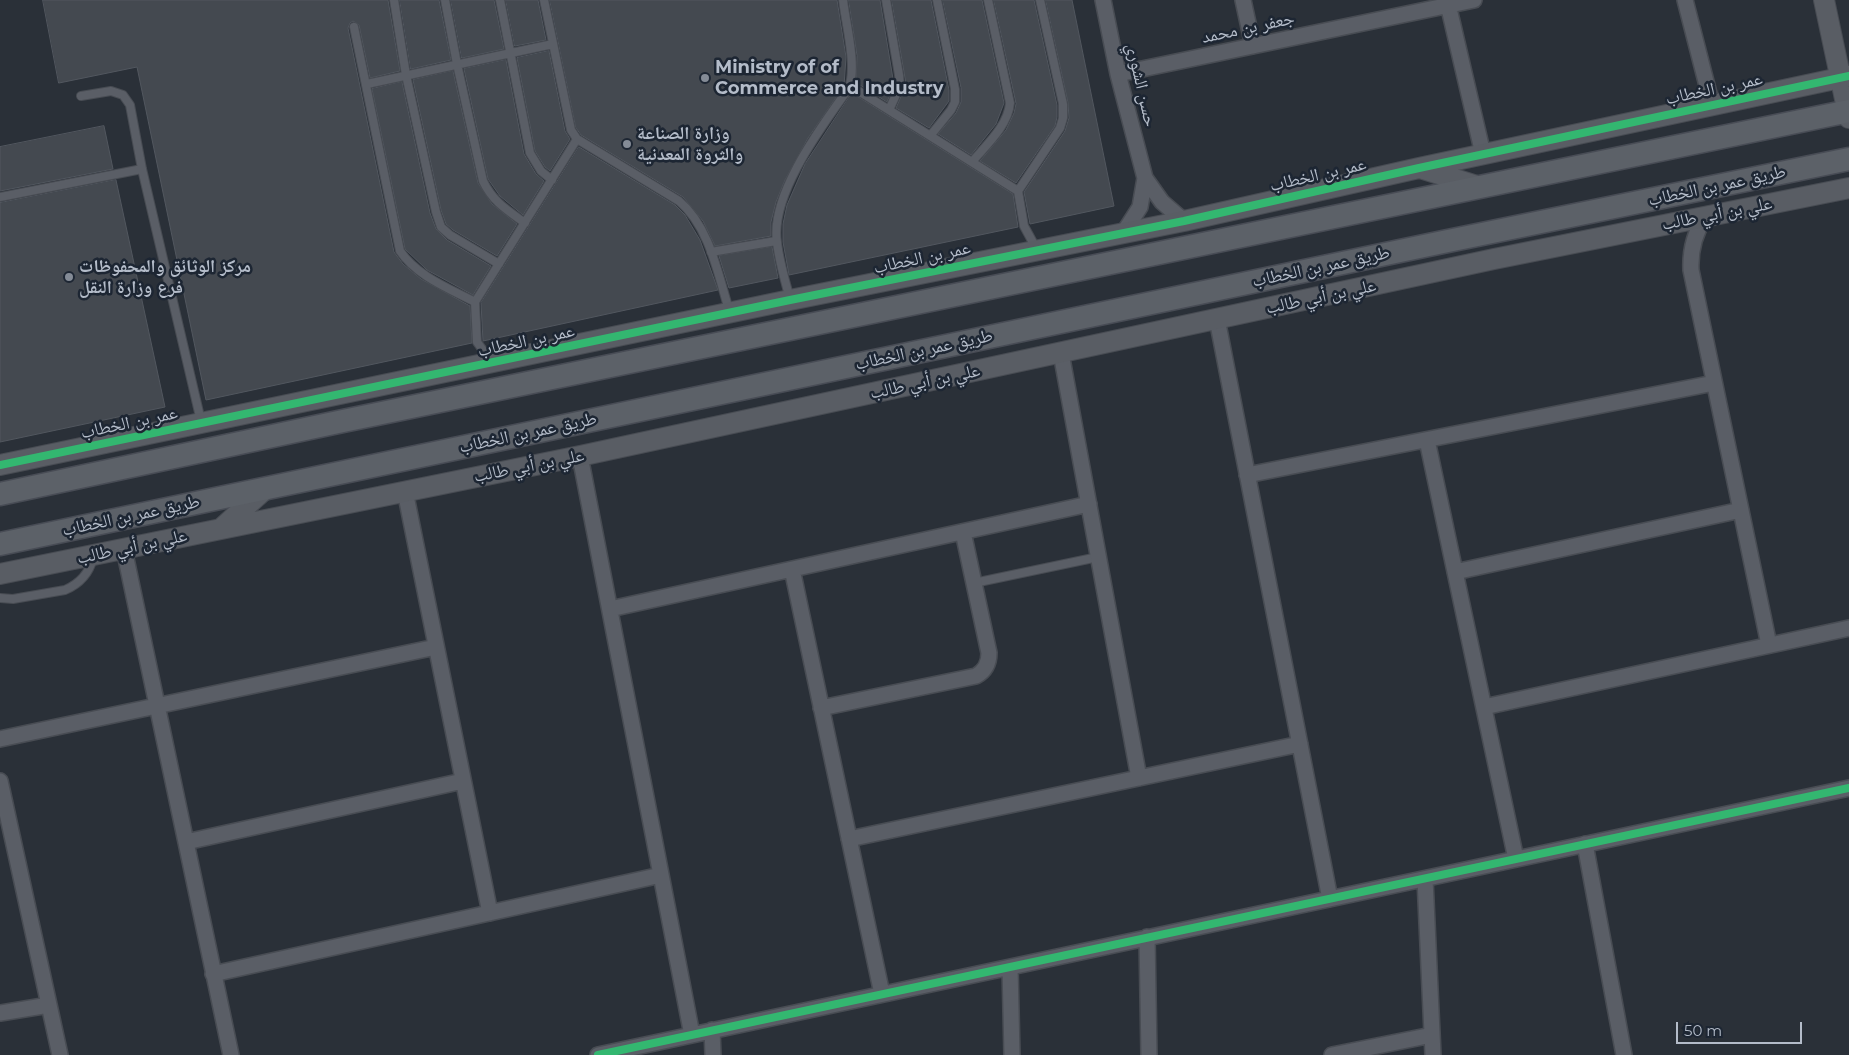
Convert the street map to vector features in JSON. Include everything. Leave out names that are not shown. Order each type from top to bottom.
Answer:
[{"type":"main road","points":[[0,494],[343,421],[1849,113]]},
{"type":"main road","name":"طريق عمر بن الخطاب","points":[[0,544],[1443,242],[1849,159]]},
{"type":"street","name":"حسن الشوري","points":[[1103,0],[1118,74],[1145,178],[1162,202],[1184,221]]},
{"type":"street","points":[[1243,0],[1253,46]]},
{"type":"street","name":"جعفر بن محمد","points":[[1118,74],[1447,3],[1474,0]]},
{"type":"street","points":[[1685,0],[1712,105]]},
{"type":"street","points":[[1824,0],[1845,77],[1849,113]]},
{"type":"street","points":[[1447,3],[1482,154]]},
{"type":"street","name":"عمر بن الخطاب","points":[[0,465],[493,364],[790,300],[1184,221],[1482,154],[1845,77]]},
{"type":"street","points":[[1418,168],[1480,187]]},
{"type":"street","name":"حسن الشوري","points":[[1124,232],[1140,207],[1145,178]]},
{"type":"street","name":"علي بن أبي طالب","points":[[0,574],[580,456],[1494,259],[1849,188]]},
{"type":"street","points":[[1705,217],[1699,226],[1691,248],[1690,270],[1769,645]]},
{"type":"street","points":[[1443,242],[1494,259]]},
{"type":"street","points":[[1216,319],[1330,898]]},
{"type":"street","points":[[1061,353],[1139,778]]},
{"type":"street","points":[[1247,475],[1714,383]]},
{"type":"street","points":[[304,402],[343,421]]},
{"type":"street","points":[[1427,440],[1516,859]]},
{"type":"street","points":[[580,456],[692,1035]]},
{"type":"street","points":[[222,528],[264,489]]},
{"type":"street","points":[[405,491],[490,913]]},
{"type":"street","points":[[610,609],[1089,504]]},
{"type":"street","points":[[1455,572],[1741,510]]},
{"type":"street","points":[[821,708],[976,676],[988,664],[989,653],[963,532]]},
{"type":"street","points":[[124,548],[231,1055]]},
{"type":"street","points":[[792,570],[882,994]]},
{"type":"street","points":[[1484,707],[1849,628]]},
{"type":"street","points":[[0,739],[436,647]]},
{"type":"street","points":[[849,839],[1300,744]]},
{"type":"street","points":[[0,781],[60,1055]]},
{"type":"street","points":[[186,842],[463,781]]},
{"type":"street","points":[[598,1055],[1849,788]]},
{"type":"street","points":[[1584,844],[1624,1055]]},
{"type":"street","points":[[213,974],[661,875]]},
{"type":"street","points":[[1424,878],[1433,1055]]},
{"type":"street","points":[[1148,937],[1149,1055]]},
{"type":"street","points":[[1010,967],[1012,1055]]},
{"type":"street","points":[[0,1013],[49,1005]]},
{"type":"street","points":[[712,1030],[713,1055]]},
{"type":"street","points":[[1332,1055],[1432,1036]]},
{"type":"lane","points":[[394,0],[406,75],[436,212],[442,227],[450,235],[499,264]]},
{"type":"lane","points":[[445,0],[483,181],[489,193],[498,203],[525,223]]},
{"type":"lane","points":[[500,0],[530,153],[541,171],[552,180]]},
{"type":"lane","points":[[544,0],[571,130],[576,140],[689,209],[711,252],[730,313]]},
{"type":"lane","points":[[790,300],[776,241],[778,218],[793,175],[812,141],[849,88],[852,79],[843,0]]},
{"type":"lane","points":[[886,0],[900,81],[897,96],[889,110]]},
{"type":"lane","points":[[930,136],[951,110],[955,102],[956,89],[938,0]]},
{"type":"lane","points":[[972,162],[1003,124],[1009,112],[1010,102],[988,0]]},
{"type":"lane","points":[[1037,250],[1024,226],[1018,191],[1060,128],[1063,118],[1063,104],[1040,0]]},
{"type":"lane","points":[[354,27],[400,251],[408,263],[417,271],[475,302]]},
{"type":"lane","points":[[367,84],[553,44]]},
{"type":"lane","points":[[857,90],[1018,191]]},
{"type":"lane","points":[[81,96],[111,91],[123,95],[130,105],[142,169],[202,423]]},
{"type":"lane","points":[[493,364],[477,342],[475,302],[576,140]]},
{"type":"lane","points":[[0,197],[142,169]]},
{"type":"lane","points":[[711,252],[776,241]]},
{"type":"lane","points":[[0,598],[13,599],[65,590],[72,587],[88,570],[93,555]]},
{"type":"lane","points":[[974,582],[1098,557]]},
{"type":"building","points":[[43,0],[388,0],[400,71],[370,78],[359,25],[353,21],[348,28],[394,252],[403,264],[421,279],[470,306],[472,343],[206,400],[137,67],[59,83]]},
{"type":"building","points":[[400,0],[439,0],[451,60],[411,69]]},
{"type":"building","points":[[451,0],[494,0],[504,49],[462,58]]},
{"type":"building","points":[[506,0],[538,0],[546,40],[515,46]]},
{"type":"building","name":"Ministry of of Commerce and Industry","points":[[550,0],[837,0],[846,57],[844,86],[808,138],[785,180],[776,202],[771,222],[771,236],[715,246],[703,221],[683,197],[581,135],[576,128]]},
{"type":"building","points":[[849,0],[880,0],[894,85],[887,102],[860,85],[856,85],[857,56]]},
{"type":"building","points":[[892,0],[931,0],[949,90],[949,101],[929,128],[896,108],[906,85]]},
{"type":"building","points":[[943,0],[982,0],[1004,103],[996,124],[971,155],[938,134],[956,113],[961,102],[961,88]]},
{"type":"building","points":[[994,0],[1034,0],[1057,105],[1055,126],[1016,183],[980,161],[1006,130],[1016,104]]},
{"type":"building","points":[[1046,0],[1072,0],[1114,206],[1030,224],[1024,192],[1065,131],[1069,118],[1068,103]]},
{"type":"building","points":[[549,51],[565,131],[570,139],[550,171],[545,167],[535,151],[517,58]]},
{"type":"building","points":[[506,60],[524,154],[536,174],[544,181],[523,215],[500,196],[488,179],[464,69]]},
{"type":"building","points":[[453,71],[478,183],[492,204],[517,224],[497,256],[453,230],[446,224],[441,210],[413,80]]},
{"type":"building","points":[[402,82],[430,213],[436,229],[447,240],[491,266],[473,295],[427,270],[405,249],[372,89]]},
{"type":"building","points":[[852,93],[1013,194],[1018,227],[789,275],[783,242],[783,224],[787,205],[805,164]]},
{"type":"building","points":[[104,126],[113,169],[0,191],[0,147]]},
{"type":"building","points":[[579,147],[675,205],[685,215],[700,240],[718,290],[483,341],[481,303]]},
{"type":"building","name":"مركز الوثائق والمحفوظات فرع وزارة النقل","points":[[116,180],[165,407],[0,442],[0,203]]},
{"type":"building","points":[[772,247],[778,278],[729,288],[719,256]]},
{"type":"cycle path","points":[[0,465],[790,300],[1184,221],[1419,168],[1849,76]]},
{"type":"cycle path","points":[[598,1055],[1849,788]]},
{"type":"place","name":"Ministry of of Commerce and Industry","points":[[705,78]]},
{"type":"place","name":"وزارة الصناعة والثروة المعدنية","points":[[627,144]]},
{"type":"place","name":"مركز الوثائق والمحفوظات فرع وزارة النقل","points":[[69,277]]}]
